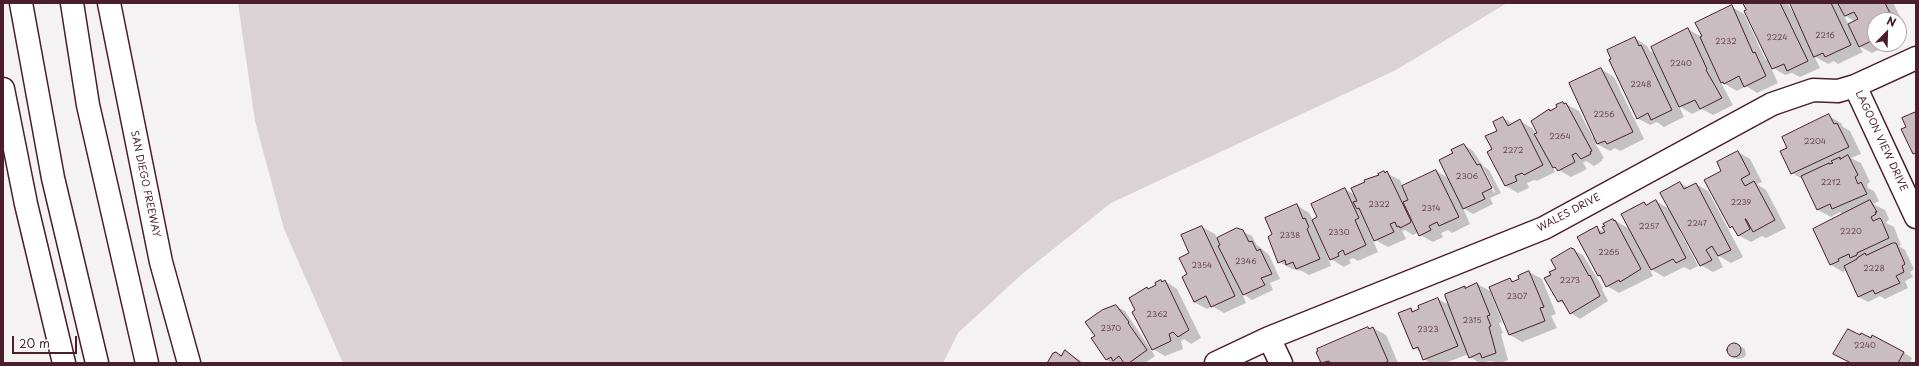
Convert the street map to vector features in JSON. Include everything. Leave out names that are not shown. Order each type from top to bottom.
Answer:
[{"type":"main road","points":[[21,3],[53,178],[97,363]]},
{"type":"main road","points":[[72,3],[88,105],[147,363]]},
{"type":"main road","name":"SAN DIEGO FREEWAY","points":[[109,3],[161,262],[189,363]]},
{"type":"main road","name":"WALES DRIVE","points":[[1216,363],[1269,338],[1544,228],[1772,104],[1813,90],[1838,91],[1855,86],[1916,58]]},
{"type":"main road","name":"LAGOON VIEW DRIVE","points":[[1855,86],[1916,217]]},
{"type":"main road","points":[[3,89],[26,204],[64,363]]},
{"type":"main road","points":[[1269,338],[1281,363]]},
{"type":"shaded area","points":[[238,3],[1507,3],[1396,70],[1111,203],[1022,274],[958,333],[943,363],[343,363],[284,229],[255,121]]},
{"type":"building","points":[[1743,3],[1780,3],[1808,61],[1787,71],[1784,64],[1772,69],[1744,11],[1746,10]]},
{"type":"building","points":[[1790,3],[1831,3],[1851,45],[1825,57],[1823,53],[1814,57]]},
{"type":"building","points":[[1838,3],[1885,3],[1890,12],[1867,12],[1867,43],[1859,47],[1848,24],[1858,19],[1854,12],[1845,16]]},
{"type":"building","points":[[1732,5],[1753,53],[1755,52],[1766,76],[1744,87],[1739,76],[1724,84],[1723,82],[1721,83],[1700,37],[1702,36],[1695,23]]},
{"type":"building","points":[[1688,28],[1707,69],[1706,70],[1722,98],[1700,109],[1695,100],[1679,107],[1651,47]]},
{"type":"building","points":[[1635,37],[1639,46],[1641,45],[1672,110],[1651,120],[1648,113],[1637,119],[1609,60],[1611,59],[1607,50]]},
{"type":"building","points":[[1601,68],[1633,132],[1607,144],[1605,141],[1597,144],[1569,83]]},
{"type":"building","points":[[1563,102],[1564,104],[1566,103],[1592,151],[1590,152],[1591,154],[1581,159],[1576,153],[1572,155],[1575,162],[1558,171],[1555,167],[1553,168],[1534,134],[1537,133],[1531,121],[1549,109],[1550,111],[1557,107],[1556,105]]},
{"type":"building","points":[[1916,112],[1916,153],[1913,154],[1901,129],[1906,127],[1902,118]]},
{"type":"building","points":[[1829,114],[1834,124],[1837,123],[1849,147],[1791,174],[1780,151],[1787,148],[1782,137]]},
{"type":"building","points":[[1503,117],[1508,126],[1520,119],[1543,165],[1524,175],[1522,173],[1515,176],[1517,181],[1505,186],[1487,152],[1492,149],[1485,136],[1497,131],[1493,122]]},
{"type":"building","points":[[1464,144],[1477,165],[1480,164],[1492,188],[1482,193],[1485,199],[1463,209],[1439,160],[1453,153],[1451,150]]},
{"type":"building","points":[[1738,151],[1750,174],[1741,179],[1745,186],[1754,181],[1775,220],[1753,232],[1745,219],[1750,229],[1738,236],[1732,226],[1730,228],[1704,180],[1721,171],[1717,162]]},
{"type":"building","points":[[1848,155],[1858,175],[1855,177],[1858,184],[1861,182],[1867,194],[1832,209],[1830,204],[1817,210],[1801,176],[1829,163],[1833,163],[1831,161]]},
{"type":"building","points":[[1436,170],[1459,217],[1439,226],[1437,222],[1429,226],[1431,230],[1419,236],[1403,202],[1408,200],[1402,186]]},
{"type":"building","points":[[1384,171],[1385,173],[1387,171],[1411,221],[1400,228],[1399,226],[1397,227],[1395,222],[1390,224],[1394,232],[1374,241],[1359,208],[1357,209],[1353,202],[1357,201],[1351,188],[1365,182],[1364,180],[1379,175],[1378,174]]},
{"type":"building","points":[[1680,182],[1684,189],[1696,183],[1731,250],[1718,256],[1712,246],[1706,250],[1712,260],[1700,266],[1660,193]]},
{"type":"building","points":[[1345,188],[1359,218],[1355,220],[1366,245],[1345,255],[1343,250],[1338,253],[1339,256],[1330,260],[1312,220],[1317,217],[1311,204]]},
{"type":"building","points":[[1656,200],[1686,258],[1676,263],[1673,259],[1651,270],[1621,214],[1644,202],[1646,205]]},
{"type":"building","points":[[1870,200],[1877,212],[1875,212],[1876,214],[1871,217],[1873,221],[1880,218],[1881,219],[1889,238],[1857,253],[1857,255],[1850,258],[1849,254],[1830,265],[1813,229]]},
{"type":"building","points":[[1297,204],[1303,219],[1305,218],[1309,227],[1307,229],[1320,259],[1296,269],[1293,262],[1286,265],[1285,260],[1278,263],[1268,237],[1272,234],[1265,218]]},
{"type":"building","points":[[1613,219],[1614,221],[1615,220],[1641,269],[1620,282],[1619,280],[1606,287],[1600,275],[1598,276],[1577,237],[1597,226],[1600,234],[1605,232],[1602,227],[1605,226],[1603,224]]},
{"type":"building","points":[[1202,226],[1235,296],[1211,307],[1206,296],[1194,302],[1182,277],[1187,274],[1179,258],[1189,253],[1181,235]]},
{"type":"building","points":[[1237,228],[1243,230],[1249,242],[1252,241],[1257,251],[1260,249],[1272,274],[1261,278],[1265,285],[1243,295],[1218,246],[1220,245],[1217,238]]},
{"type":"building","points":[[1896,243],[1905,264],[1902,266],[1904,272],[1896,276],[1900,283],[1875,294],[1873,290],[1858,297],[1844,266],[1865,253],[1866,255]]},
{"type":"building","points":[[1571,248],[1574,249],[1589,276],[1590,275],[1600,296],[1570,314],[1562,300],[1558,302],[1544,278],[1551,275],[1549,272],[1556,269],[1551,260]]},
{"type":"building","points":[[1529,271],[1544,307],[1540,308],[1545,321],[1509,335],[1489,287],[1510,278],[1512,282],[1519,279],[1518,276]]},
{"type":"building","points":[[1161,280],[1162,282],[1165,280],[1189,330],[1178,337],[1173,332],[1169,334],[1171,341],[1152,350],[1132,312],[1135,310],[1129,298],[1147,287],[1148,289],[1156,285],[1155,283]]},
{"type":"building","points":[[1477,283],[1490,315],[1487,316],[1491,326],[1489,327],[1496,353],[1482,358],[1480,353],[1469,358],[1445,294]]},
{"type":"building","points":[[1438,298],[1458,346],[1423,360],[1418,347],[1413,349],[1398,313],[1411,308],[1412,312],[1419,309],[1418,306]]},
{"type":"building","points":[[1116,305],[1147,350],[1129,363],[1124,363],[1119,356],[1113,361],[1111,357],[1106,360],[1091,338],[1095,336],[1085,322],[1102,310]]},
{"type":"building","points":[[1368,327],[1369,329],[1373,327],[1388,361],[1385,363],[1330,363],[1329,361],[1321,363],[1316,352],[1318,351],[1317,349]]},
{"type":"building","points":[[1848,329],[1860,335],[1861,333],[1871,338],[1872,335],[1904,352],[1898,363],[1851,363],[1833,354]]},
{"type":"building","points":[[1731,343],[1737,343],[1741,347],[1741,353],[1737,357],[1731,357],[1727,353],[1727,347]]},
{"type":"building","points":[[1065,350],[1081,363],[1047,363],[1053,353],[1056,352],[1061,356]]}]
